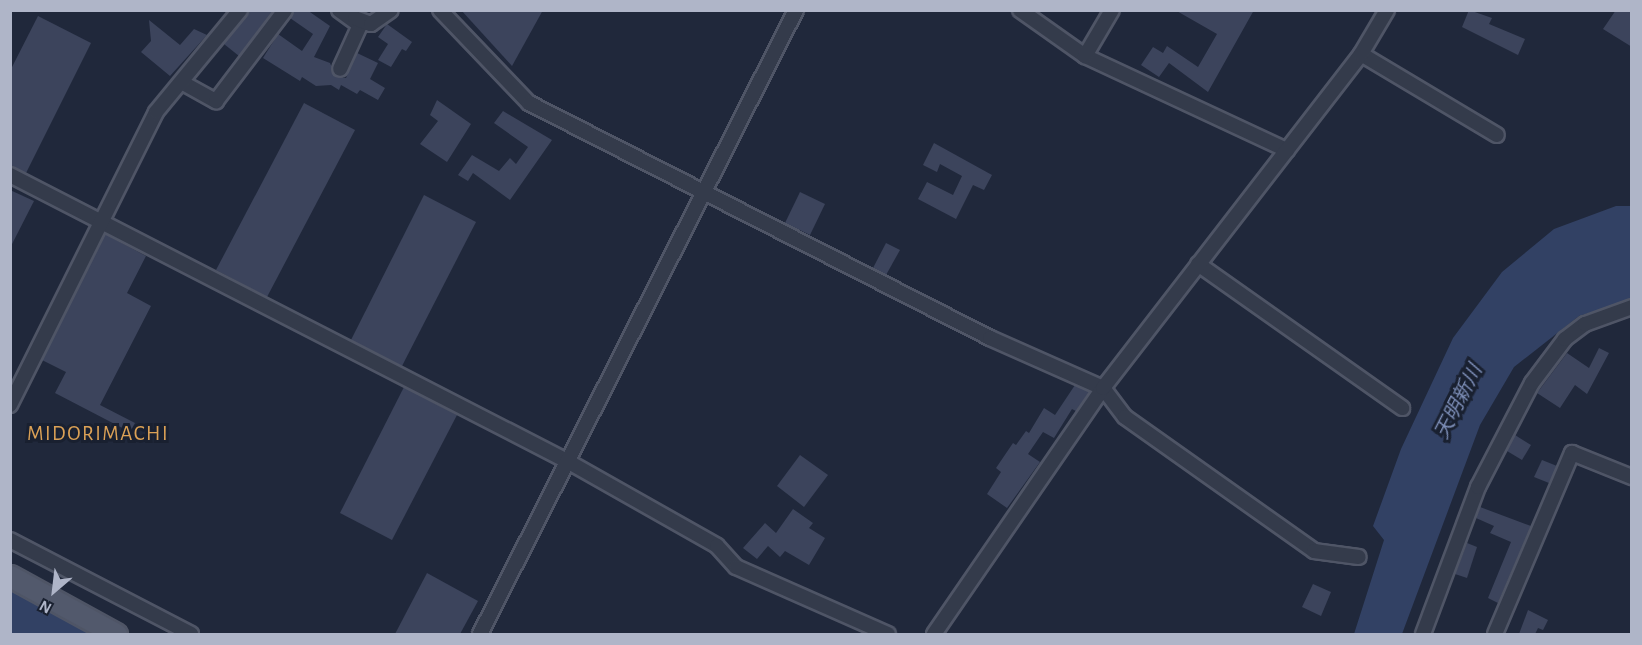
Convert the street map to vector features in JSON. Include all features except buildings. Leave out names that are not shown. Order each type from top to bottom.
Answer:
[{"type":"main road","points":[[10,576],[116,634]]},
{"type":"street","points":[[10,405],[102,225],[156,112],[240,10]]},
{"type":"street","points":[[183,82],[216,101],[285,10]]},
{"type":"street","points":[[339,10],[371,24],[391,10]]},
{"type":"street","points":[[440,10],[529,103],[990,338],[1103,388],[1125,417],[1314,551],[1359,557]]},
{"type":"street","points":[[480,634],[796,10]]},
{"type":"street","points":[[1020,10],[1085,56],[1287,150]]},
{"type":"street","points":[[1085,56],[1112,10]]},
{"type":"street","points":[[933,634],[1103,388],[1361,54],[1387,10]]},
{"type":"street","points":[[340,69],[360,25],[355,18]]},
{"type":"street","points":[[1361,54],[1497,135]]},
{"type":"street","points":[[10,175],[102,225],[567,461],[717,546],[736,567],[888,634]]},
{"type":"street","points":[[1198,264],[1402,408]]},
{"type":"street","points":[[1423,634],[1478,487],[1532,383],[1565,339],[1585,324],[1632,307]]},
{"type":"street","points":[[1495,634],[1572,453],[1632,477]]},
{"type":"street","points":[[10,540],[191,634]]},
{"type":"water","name":"天明新川","points":[[1616,206],[1631,206],[1631,300],[1579,316],[1514,367],[1480,425],[1402,634],[1354,634],[1384,540],[1373,526],[1401,449],[1453,338],[1502,272],[1554,229]]},
{"type":"water","points":[[11,589],[96,634],[11,634]]},
{"type":"district","name":"MIDORIMACHI","points":[[98,434]]}]
